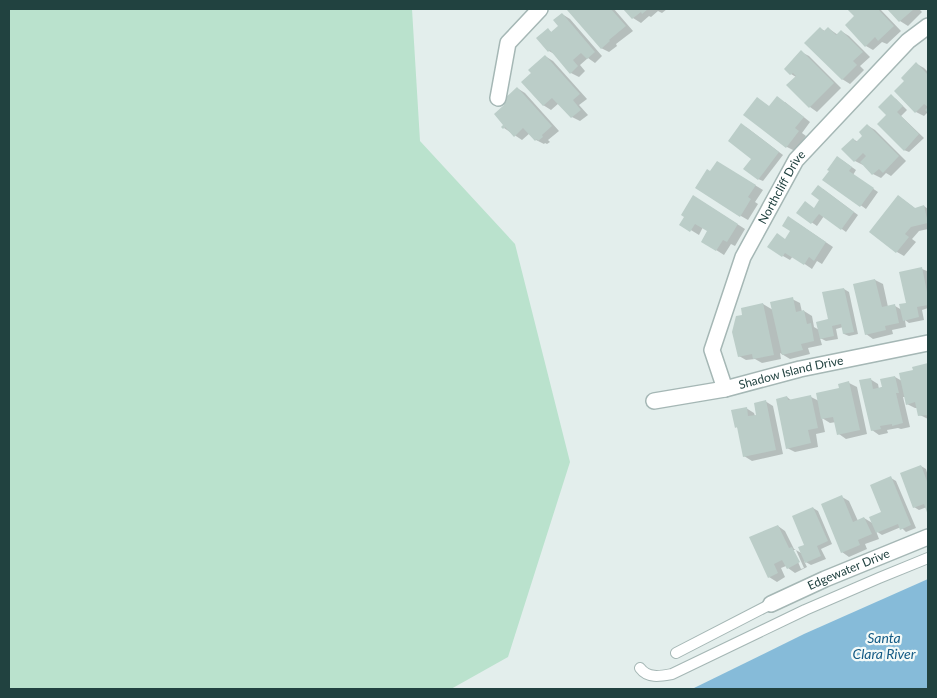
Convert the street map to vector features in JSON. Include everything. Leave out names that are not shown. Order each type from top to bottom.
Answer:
[{"type":"street","points":[[498,98],[508,43],[540,9]]},
{"type":"street","name":"Northcliff Drive","points":[[725,389],[712,350],[743,257],[796,160],[908,41],[928,26]]},
{"type":"street","name":"Shadow Island Drive","points":[[654,401],[725,389],[800,370],[928,342]]},
{"type":"street","name":"Edgewater Drive","points":[[771,604],[825,579],[928,537]]},
{"type":"lane","points":[[640,668],[644,672],[655,676],[672,674],[804,610],[928,558]]},
{"type":"lane","points":[[676,653],[771,604]]},
{"type":"green space","points":[[9,9],[412,9],[420,141],[515,244],[570,462],[508,657],[451,689],[9,689]]},
{"type":"water","name":"Santa Clara River","points":[[928,579],[928,689],[692,689],[804,634]]},
{"type":"building","points":[[611,9],[626,26],[601,49],[567,10]]},
{"type":"building","points":[[623,9],[648,9],[632,19]]},
{"type":"building","points":[[847,9],[878,9],[894,26],[878,41],[875,37],[865,47],[845,25],[854,16]]},
{"type":"building","points":[[887,9],[914,9],[899,22]]},
{"type":"building","points":[[562,13],[595,52],[587,59],[581,53],[573,60],[578,66],[570,74],[550,50],[548,52],[536,38],[548,28],[551,32],[558,26],[553,20]]},
{"type":"building","points":[[820,27],[824,31],[828,27],[836,35],[841,30],[863,52],[853,61],[857,65],[842,80],[804,43]]},
{"type":"building","points":[[801,50],[834,83],[809,108],[786,85],[796,76],[793,73],[790,75],[784,69]]},
{"type":"building","points":[[545,55],[580,94],[573,100],[581,110],[571,118],[552,98],[543,106],[521,82],[531,73],[528,70]]},
{"type":"building","points":[[916,62],[928,75],[928,107],[924,104],[915,113],[894,91],[904,81],[901,78]]},
{"type":"building","points":[[517,87],[552,126],[538,141],[537,139],[535,141],[523,128],[514,137],[505,127],[503,129],[501,127],[503,125],[494,114],[504,105],[501,102]]},
{"type":"building","points":[[891,94],[903,106],[897,112],[919,134],[904,151],[877,124],[886,115],[878,107]]},
{"type":"building","points":[[777,96],[804,117],[795,128],[799,131],[786,148],[743,115],[757,97],[769,106]]},
{"type":"building","points":[[741,123],[779,152],[758,180],[743,169],[751,159],[728,141]]},
{"type":"building","points":[[867,124],[899,156],[883,173],[879,169],[872,175],[860,162],[866,156],[863,153],[854,162],[841,149],[853,138],[856,142],[862,136],[859,132]]},
{"type":"building","points":[[837,156],[852,167],[849,171],[874,188],[860,207],[822,180]]},
{"type":"building","points":[[717,161],[756,185],[748,197],[751,199],[740,217],[695,188],[707,169],[710,171]]},
{"type":"building","points":[[818,185],[854,212],[841,230],[819,214],[811,224],[796,213],[805,201],[814,208],[819,200],[811,194]]},
{"type":"building","points":[[693,195],[738,224],[727,242],[723,240],[716,251],[701,242],[707,231],[695,224],[690,232],[679,225],[684,217],[681,215]]},
{"type":"building","points":[[898,195],[915,208],[924,205],[928,223],[911,227],[905,234],[909,237],[896,253],[869,232]]},
{"type":"building","points":[[788,216],[826,242],[814,261],[809,257],[804,265],[785,253],[782,257],[767,247],[777,233],[785,239],[790,231],[782,226]]},
{"type":"building","points":[[922,267],[928,305],[917,307],[919,317],[903,321],[899,304],[906,303],[899,272]]},
{"type":"building","points":[[875,279],[882,307],[895,304],[899,323],[885,326],[886,330],[865,335],[853,284]]},
{"type":"building","points":[[844,288],[854,332],[843,334],[841,324],[832,326],[834,336],[820,339],[816,322],[828,319],[822,292]]},
{"type":"building","points":[[793,297],[796,312],[804,310],[807,324],[811,323],[814,341],[801,344],[803,350],[782,355],[770,302]]},
{"type":"building","points":[[763,303],[774,355],[753,359],[752,354],[738,357],[732,332],[736,316],[742,315],[741,308]]},
{"type":"building","points":[[928,363],[928,415],[918,416],[915,402],[906,405],[899,373],[913,370],[912,367]]},
{"type":"building","points":[[895,376],[899,393],[896,393],[903,423],[892,426],[892,424],[880,426],[881,429],[871,431],[859,380],[871,378],[873,389],[882,387],[880,379]]},
{"type":"building","points":[[849,381],[860,430],[837,435],[833,417],[821,419],[816,393],[839,388],[838,384]]},
{"type":"building","points":[[811,395],[818,428],[808,430],[811,443],[786,449],[776,399],[787,396],[788,400]]},
{"type":"building","points":[[766,400],[776,450],[743,457],[737,427],[735,428],[731,410],[747,407],[748,416],[756,415],[754,403]]},
{"type":"building","points":[[921,465],[928,484],[928,515],[924,504],[913,508],[900,473]]},
{"type":"building","points":[[891,476],[911,525],[900,530],[898,524],[876,533],[869,517],[881,512],[870,485]]},
{"type":"building","points":[[842,495],[853,522],[864,517],[872,534],[858,540],[860,545],[841,553],[821,504]]},
{"type":"building","points":[[813,507],[828,541],[817,546],[821,556],[805,563],[798,547],[804,545],[792,516]]},
{"type":"building","points":[[778,525],[789,548],[792,547],[800,562],[787,569],[782,560],[774,564],[778,573],[768,578],[749,537]]}]
